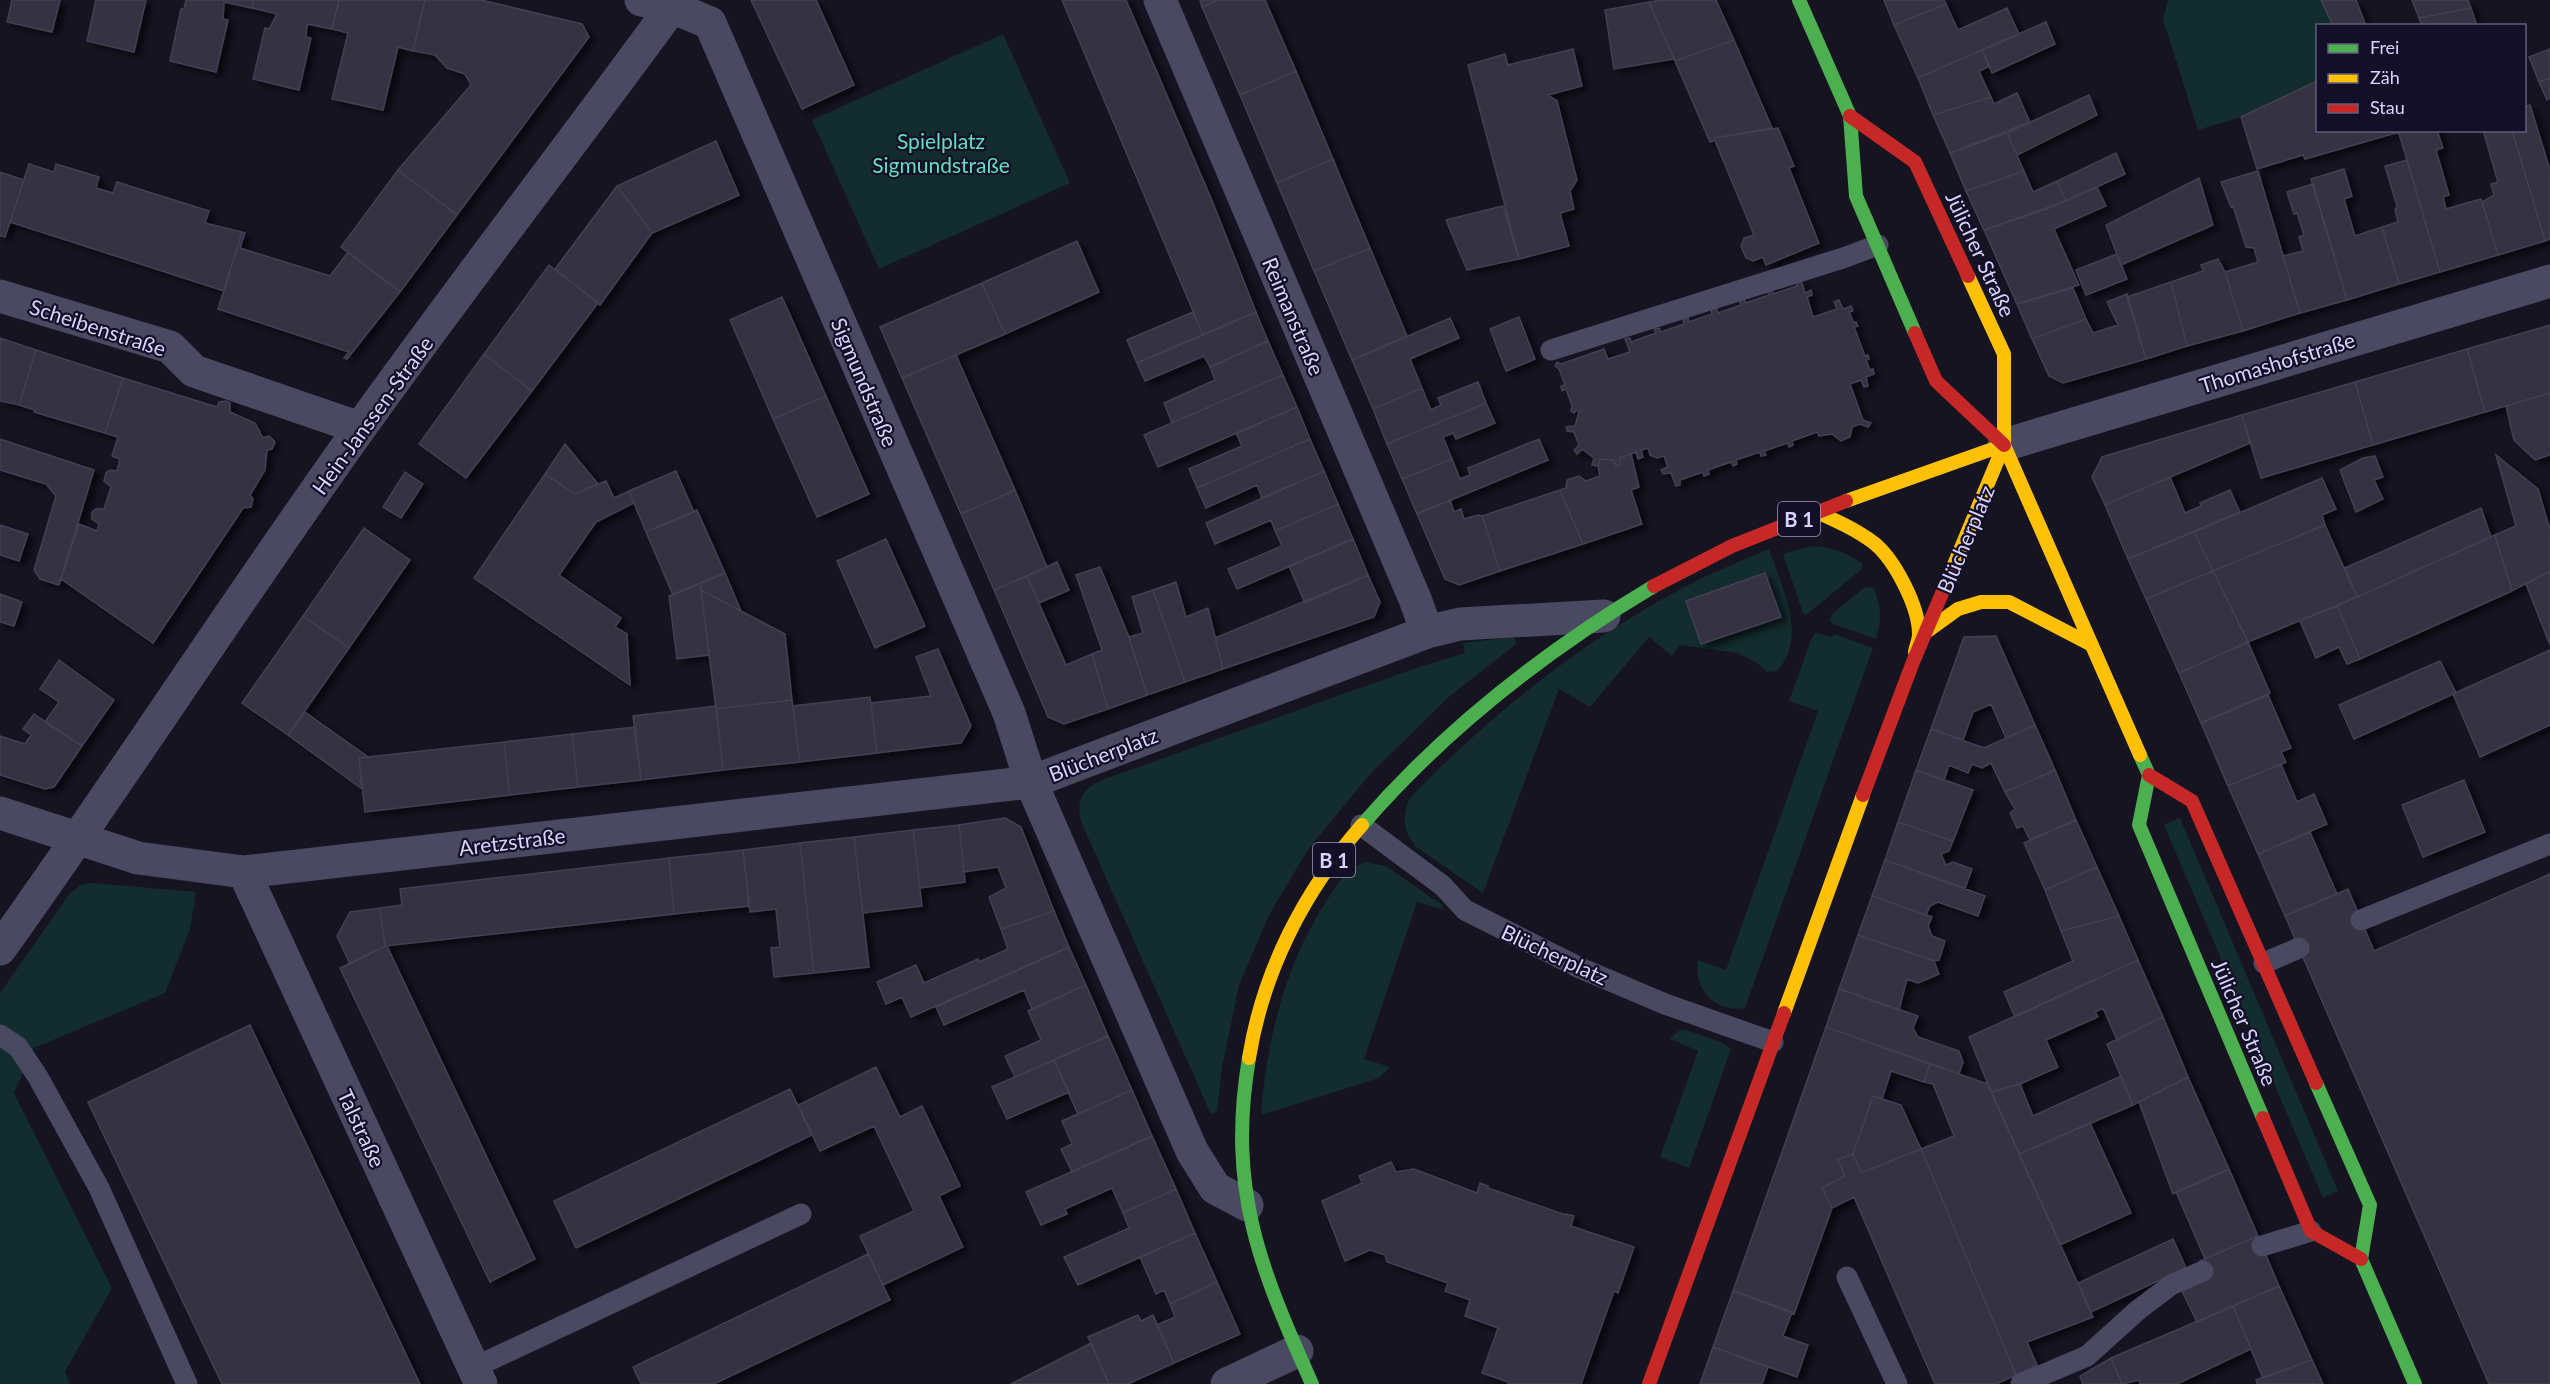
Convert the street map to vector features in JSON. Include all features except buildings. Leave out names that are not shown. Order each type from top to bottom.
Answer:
[{"type":"main road","name":"Jülicher Straße","points":[[1799,0],[1850,116],[1856,196],[1935,381],[2004,445],[2150,775],[2192,801],[2370,1205],[2361,1259]]},
{"type":"main road","name":"Jülicher Straße","points":[[1850,116],[1915,162],[1930,194],[2004,354],[2004,445]]},
{"type":"main road","name":"Blücherplatz","points":[[1312,1384],[1264,1268],[1247,1205],[1243,1152],[1244,1109],[1247,1074],[1262,1002],[1280,950],[1330,865],[1361,825],[1462,723],[1511,682],[1604,616],[1664,579],[1767,532],[1906,477],[2004,445]]},
{"type":"main road","name":"Blücherplatz","points":[[1649,1384],[1913,662],[2004,445]]},
{"type":"main road","points":[[1817,512],[1851,528],[1880,548],[1890,559],[1911,604],[1919,634],[1913,662]]},
{"type":"main road","points":[[1926,632],[1958,609],[1981,602],[2009,602],[2092,645]]},
{"type":"main road","name":"Jülicher Straße","points":[[2150,775],[2139,825],[2311,1231]]},
{"type":"main road","points":[[2311,1231],[2361,1259],[2415,1384]]},
{"type":"street","name":"Reimanstraße","points":[[1160,0],[1427,632]]},
{"type":"street","name":"Hein-Janssen-Straße","points":[[0,949],[79,838],[178,690],[360,428],[663,2]]},
{"type":"street","name":"Sigmundstraße","points":[[663,2],[710,23],[1009,713],[1031,782]]},
{"type":"street","name":"Thomashofstraße","points":[[2004,445],[2550,281]]},
{"type":"street","name":"Scheibenstraße","points":[[0,296],[170,348],[194,371],[360,428]]},
{"type":"street","name":"Blücherplatz","points":[[1247,1205],[1215,1188],[1192,1151],[1031,782],[1427,632],[1460,624],[1604,616]]},
{"type":"street","name":"Aretzstraße","points":[[0,813],[138,858],[244,872],[1031,782]]},
{"type":"street","name":"Talstraße","points":[[244,872],[477,1376]]},
{"type":"street","points":[[1227,1384],[1297,1351]]},
{"type":"lane","points":[[1551,350],[1878,245]]},
{"type":"lane","name":"Blücherplatz","points":[[1361,825],[1443,886],[1465,910],[1476,916],[1580,968],[1665,1004],[1773,1042]]},
{"type":"lane","points":[[2361,920],[2550,844]]},
{"type":"lane","points":[[2264,963],[2299,948]]},
{"type":"lane","points":[[0,1035],[18,1047],[38,1077],[99,1188],[187,1384]]},
{"type":"lane","points":[[477,1376],[801,1214]]},
{"type":"lane","points":[[2262,1246],[2311,1231]]},
{"type":"lane","points":[[2021,1384],[2086,1356],[2138,1310],[2171,1285],[2203,1271]]},
{"type":"lane","points":[[1847,1277],[1897,1384]]},
{"type":"green space","points":[[2168,0],[2321,0],[2333,24],[2316,24],[2316,83],[2241,117],[2198,130],[2163,19]]},
{"type":"green space","name":"Spielplatz Sigmundstraße","points":[[1003,34],[1070,183],[879,269],[812,120]]},
{"type":"green space","points":[[1811,546],[1844,553],[1862,563],[1862,569],[1806,615],[1803,613],[1783,554]]},
{"type":"green space","points":[[1769,549],[1785,595],[1792,627],[1791,643],[1777,671],[1767,672],[1757,663],[1738,653],[1680,645],[1672,656],[1649,637],[1590,707],[1559,689],[1483,893],[1416,847],[1408,836],[1405,824],[1405,812],[1409,799],[1441,766],[1510,705],[1546,676],[1622,623],[1702,578]]},
{"type":"green space","points":[[1865,587],[1874,588],[1878,601],[1880,619],[1876,639],[1833,624],[1830,620],[1832,614]]},
{"type":"green space","points":[[1816,633],[1832,637],[1834,634],[1873,648],[1745,1008],[1724,1007],[1708,997],[1703,989],[1697,971],[1698,960],[1726,970],[1818,711],[1789,701],[1812,637]]},
{"type":"green space","points":[[1512,637],[1516,640],[1515,645],[1451,695],[1371,773],[1309,848],[1269,915],[1239,985],[1222,1068],[1217,1111],[1213,1114],[1210,1112],[1082,824],[1079,810],[1085,792],[1102,780],[1416,668],[1465,653],[1463,643]]},
{"type":"green space","points":[[2180,818],[2338,1191],[2323,1198],[2164,825]]},
{"type":"green space","points":[[1365,862],[1386,866],[1442,905],[1444,910],[1417,902],[1364,1059],[1390,1067],[1379,1078],[1261,1115],[1273,1032],[1288,979],[1311,928],[1337,884],[1346,873]]},
{"type":"green space","points":[[93,883],[196,892],[190,929],[165,993],[34,1048],[14,1093],[112,1288],[65,1372],[70,1384],[0,1384],[0,993],[70,893],[81,885]]},
{"type":"green space","points":[[1686,1030],[1721,1042],[1731,1049],[1689,1168],[1660,1157],[1698,1051],[1670,1039],[1678,1031]]},
{"type":"traffic: fast","points":[[1799,0],[1850,116],[1856,196],[1915,333]]},
{"type":"traffic: fast","points":[[1362,825],[1428,756],[1499,694],[1574,637],[1654,586]]},
{"type":"traffic: fast","points":[[2140,755],[2149,775],[2139,825],[2263,1118]]},
{"type":"traffic: fast","points":[[1249,1058],[1243,1105],[1242,1148],[1253,1227],[1277,1303],[1312,1384]]},
{"type":"traffic: fast","points":[[2316,1083],[2370,1205],[2361,1259],[2415,1384]]},
{"type":"traffic: slow","points":[[1951,572],[2004,445],[2004,354],[1968,276]]},
{"type":"traffic: slow","points":[[2004,445],[2140,755]]},
{"type":"traffic: slow","points":[[1846,501],[2004,445]]},
{"type":"traffic: slow","points":[[1817,512],[1867,538],[1890,561],[1915,611],[1919,634],[1915,652]]},
{"type":"traffic: slow","points":[[1926,632],[1958,609],[1981,602],[2009,602],[2092,645]]},
{"type":"traffic: slow","points":[[1784,1013],[1863,795]]},
{"type":"traffic: slow","points":[[1249,1058],[1264,994],[1289,934],[1322,877],[1362,825]]},
{"type":"traffic: jam","points":[[1850,116],[1915,162],[1968,276]]},
{"type":"traffic: jam","points":[[1915,333],[1936,381],[2004,445]]},
{"type":"traffic: jam","points":[[1654,586],[1732,546],[1846,501]]},
{"type":"traffic: jam","points":[[1863,795],[1913,662],[1951,572]]},
{"type":"traffic: jam","points":[[2149,775],[2192,801],[2316,1083]]},
{"type":"traffic: jam","points":[[1649,1384],[1784,1013]]},
{"type":"traffic: jam","points":[[2263,1118],[2311,1231],[2361,1259]]}]
